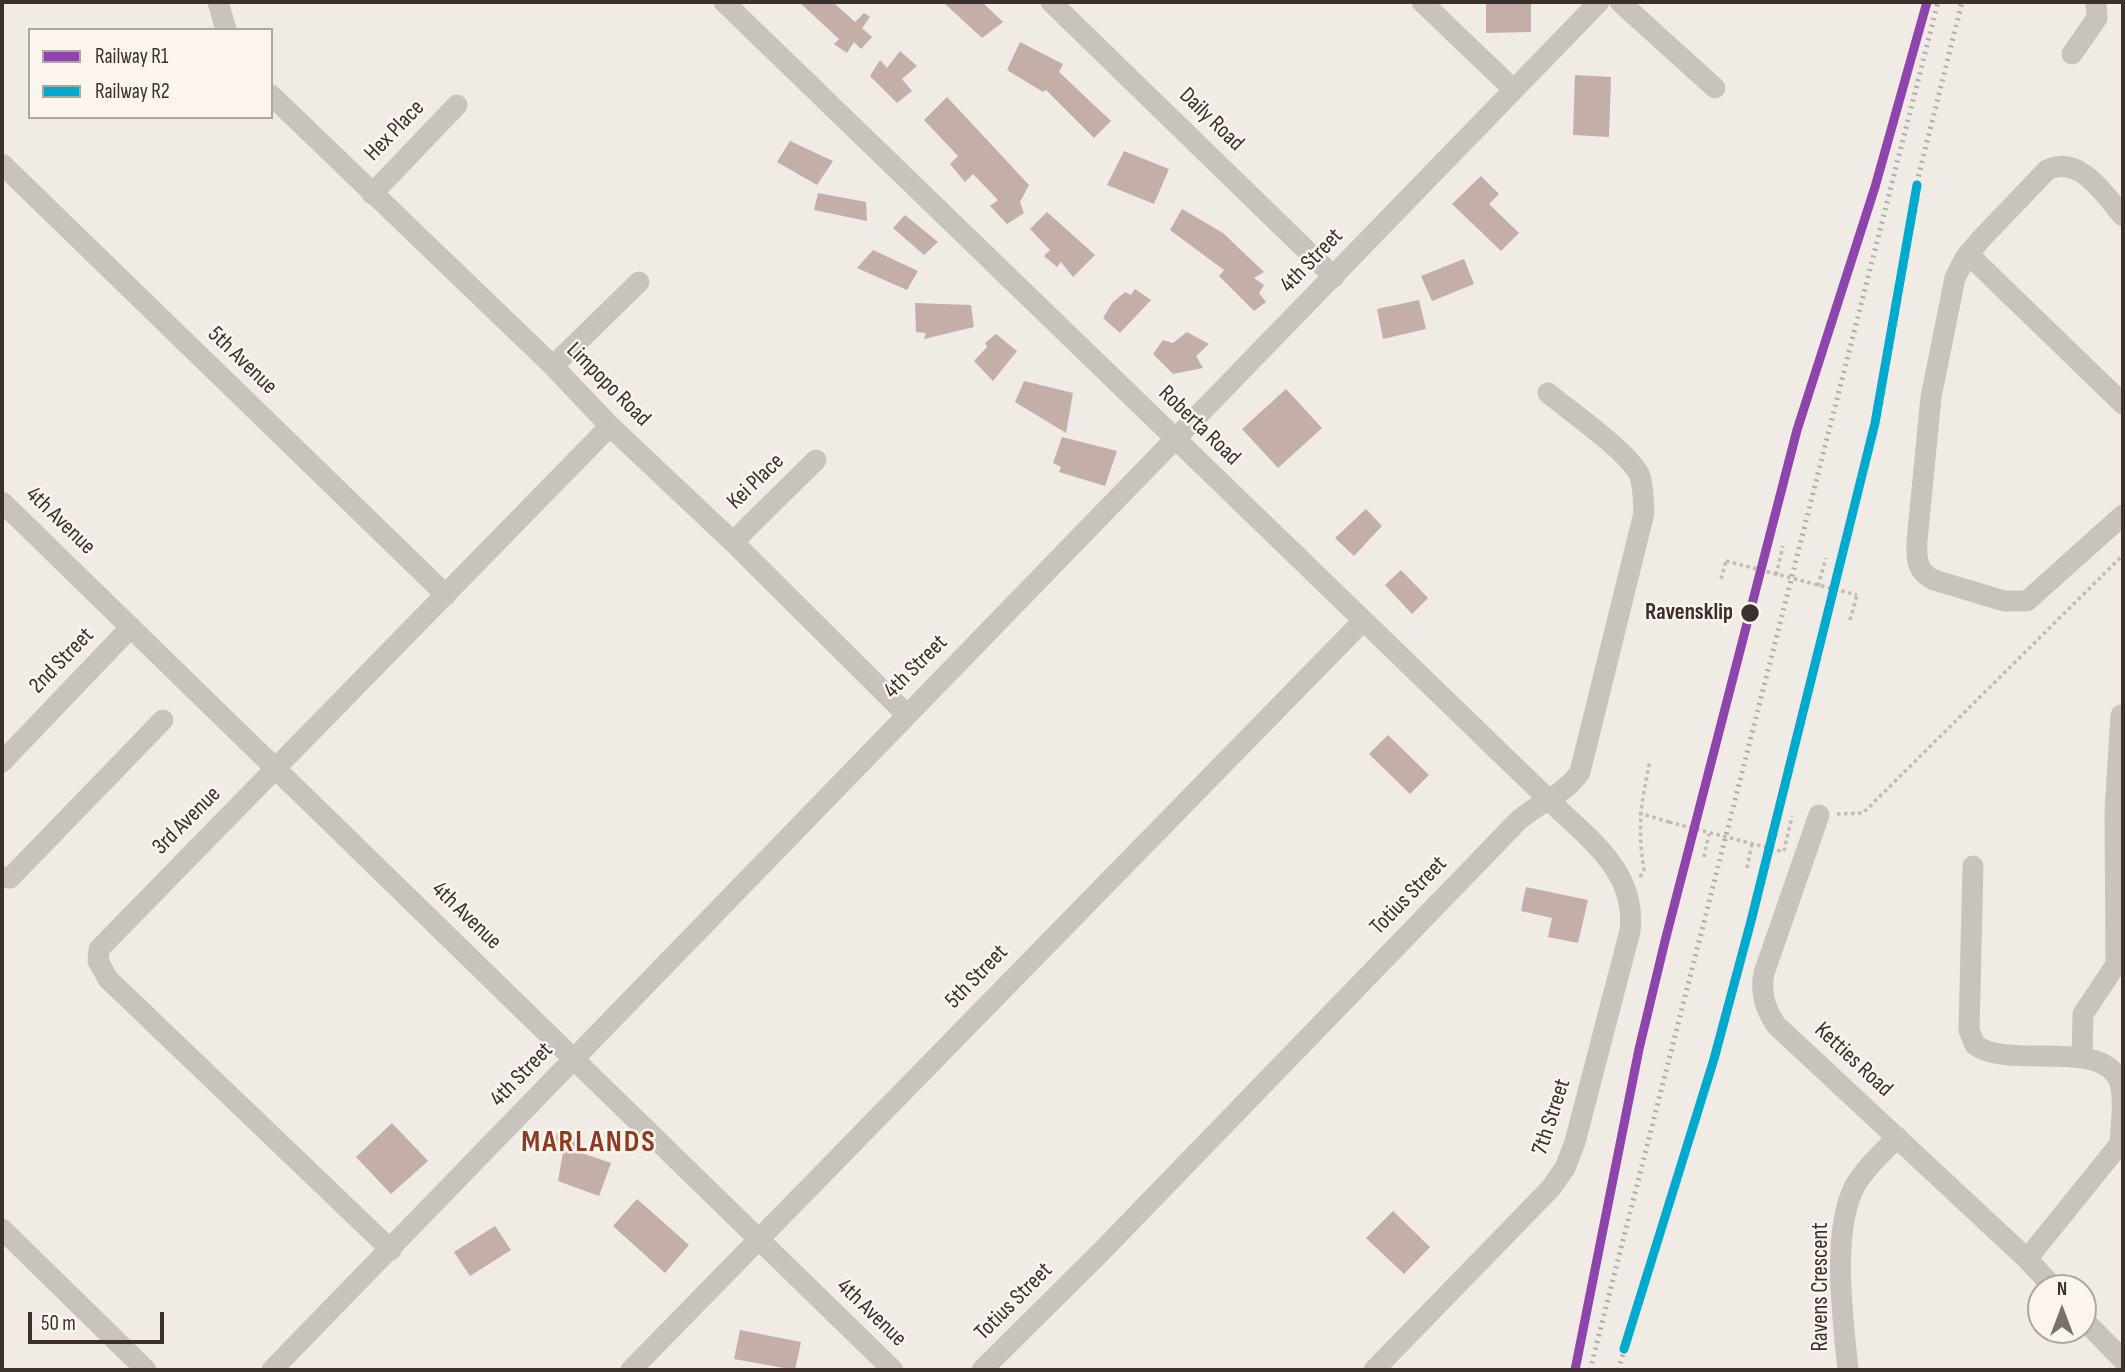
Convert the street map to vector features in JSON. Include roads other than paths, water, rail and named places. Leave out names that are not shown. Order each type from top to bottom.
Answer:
[{"type":"street","points":[[218,2],[225,28]]},
{"type":"street","name":"Roberta Road","points":[[724,2],[1548,799],[1608,859],[1621,875],[1630,894]]},
{"type":"street","name":"Daily Road","points":[[1051,2],[1334,277]]},
{"type":"street","points":[[1422,2],[1514,90]]},
{"type":"street","name":"4th Street","points":[[272,1370],[1599,2]]},
{"type":"street","points":[[1620,2],[1715,88]]},
{"type":"street","points":[[2072,54],[2097,18],[2096,2]]},
{"type":"street","name":"Limpopo Road","points":[[273,97],[553,366],[610,426],[733,542],[906,714]]},
{"type":"street","name":"Hex Place","points":[[372,194],[457,105]]},
{"type":"street","name":"5th Avenue","points":[[2,164],[446,595]]},
{"type":"street","points":[[2123,216],[2115,192],[2076,168],[2057,165],[2047,170],[1968,254],[1955,278],[1931,397],[1917,541],[1921,571],[1934,580],[2004,601],[2028,601],[2123,515]]},
{"type":"street","points":[[1968,254],[2123,404]]},
{"type":"street","points":[[553,366],[639,282]]},
{"type":"street","name":"Totius Street","points":[[982,1370],[1110,1244],[1517,822],[1564,790],[1580,772],[1644,513],[1639,475],[1627,458],[1548,393]]},
{"type":"street","name":"3rd Avenue","points":[[391,1250],[108,979],[98,961],[99,949],[610,426]]},
{"type":"street","name":"Kei Place","points":[[733,542],[816,460]]},
{"type":"street","name":"4th Avenue","points":[[2,502],[893,1370]]},
{"type":"street","name":"5th Street","points":[[631,1370],[1362,622]]},
{"type":"street","name":"2nd Street","points":[[2,762],[131,627]]},
{"type":"street","points":[[2082,1058],[2083,1014],[2120,959],[2115,811],[2121,715]]},
{"type":"street","points":[[2,877],[10,878],[163,719]]},
{"type":"street","name":"Ketties Road","points":[[1819,815],[1764,973],[1763,998],[1776,1025],[2041,1274]]},
{"type":"street","points":[[1973,866],[1969,1030],[1975,1045],[2004,1055],[2082,1058],[2105,1064],[2120,1082],[2122,1141],[2028,1259]]},
{"type":"street","name":"7th Street","points":[[1374,1370],[1551,1188],[1565,1168],[1576,1142],[1630,930],[1630,894]]},
{"type":"street","name":"Ravens Crescent","points":[[1848,1370],[1843,1261],[1849,1206],[1860,1179],[1897,1137]]},
{"type":"street","points":[[2,1229],[146,1370]]},
{"type":"street","points":[[2097,1333],[2123,1360]]},
{"type":"railway","points":[[1575,1370],[1639,1049],[1665,941],[1797,430],[1875,187],[1927,2]]},
{"type":"railway","points":[[1590,1370],[1938,2]]},
{"type":"railway","points":[[1618,1370],[1714,1059],[1751,921],[1875,423],[1917,182],[1962,2]]},
{"type":"rail line","name":"R1","points":[[1575,1370],[1639,1049],[1665,941],[1797,430],[1875,187],[1927,2]]},
{"type":"rail line","name":"R2","points":[[1624,1349],[1714,1059],[1751,921],[1875,423],[1917,185]]},
{"type":"place","name":"Ravensklip","points":[[1750,613]]},
{"type":"district","name":"MARLANDS","points":[[589,1143]]}]
